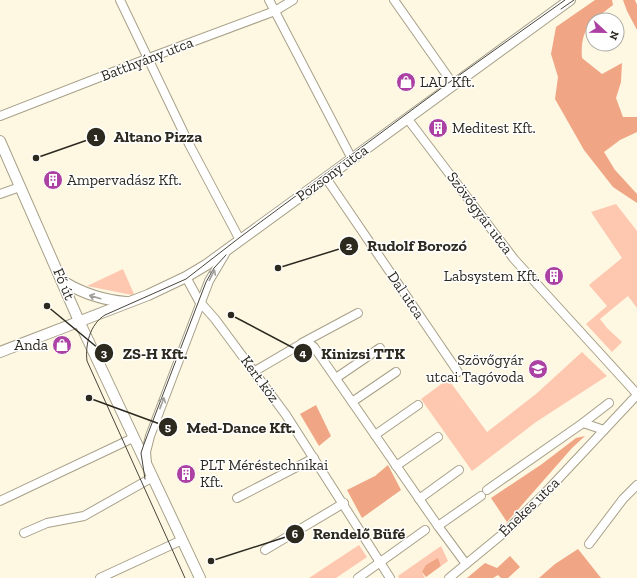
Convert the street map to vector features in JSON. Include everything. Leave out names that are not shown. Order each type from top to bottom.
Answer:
[{"type":"street","points":[[120,0],[189,144],[240,240]]},
{"type":"street","points":[[269,0],[352,159]]},
{"type":"street","name":"Batthyány utca","points":[[0,116],[275,11],[293,0]]},
{"type":"street","points":[[394,0],[453,84]]},
{"type":"street","name":"Pozsony utca","points":[[0,352],[130,302],[186,277],[228,249],[570,0]]},
{"type":"street","name":"Szövőgyár utca","points":[[407,118],[514,259],[637,394]]},
{"type":"street","name":"Fő út","points":[[0,142],[64,282],[79,321],[200,578]]},
{"type":"street","name":"Dal utca","points":[[326,178],[458,372]]},
{"type":"street","points":[[0,194],[20,187]]},
{"type":"street","points":[[147,467],[146,452],[148,440],[209,282],[228,249]]},
{"type":"street","name":"Kert köz","points":[[186,277],[201,304],[255,371],[314,458],[344,503],[390,578]]},
{"type":"street","points":[[64,282],[82,292],[96,297],[130,302]]},
{"type":"street","points":[[255,371],[358,312]]},
{"type":"street","points":[[301,344],[309,343],[314,347],[419,499],[466,564]]},
{"type":"street","points":[[336,378],[380,348]]},
{"type":"street","points":[[352,402],[396,372]]},
{"type":"street","name":"Énekes utca","points":[[449,578],[505,532],[637,394]]},
{"type":"street","points":[[438,526],[584,424],[609,403]]},
{"type":"street","points":[[375,435],[418,405]]},
{"type":"street","points":[[584,424],[604,430]]},
{"type":"street","points":[[396,466],[438,437]]},
{"type":"street","points":[[0,502],[133,438]]},
{"type":"street","points":[[237,498],[314,458]]},
{"type":"street","points":[[419,499],[459,470]]},
{"type":"street","points":[[24,533],[47,523],[84,516],[152,477]]},
{"type":"street","points":[[589,544],[623,499],[637,485]]},
{"type":"street","points":[[265,550],[344,503]]},
{"type":"street","points":[[358,578],[425,530]]},
{"type":"street","points":[[100,578],[182,540]]},
{"type":"shaded area","points":[[595,0],[612,0],[613,5],[604,12],[585,12],[585,33],[583,39],[582,58],[602,74],[622,63],[621,82],[616,98],[623,117],[637,117],[637,132],[620,140],[604,152],[615,170],[637,194],[637,203],[613,187],[584,150],[555,99],[558,77],[551,54],[556,27]]},
{"type":"shaded area","points":[[623,0],[635,0],[637,5],[637,30],[627,11]]},
{"type":"shaded area","points":[[616,204],[637,231],[637,308],[628,296],[600,319],[622,342],[612,352],[586,324],[607,306],[589,285],[622,258],[591,212]]},
{"type":"shaded area","points":[[123,269],[134,294],[132,295],[87,286]]},
{"type":"shaded area","points":[[582,352],[607,376],[536,422],[472,471],[421,399],[448,379],[487,432],[536,394]]},
{"type":"shaded area","points":[[316,405],[331,436],[319,446],[300,414]]},
{"type":"shaded area","points":[[585,436],[572,448],[507,522],[491,498],[542,464],[576,438]]},
{"type":"shaded area","points":[[388,465],[401,490],[362,518],[347,490],[375,476]]},
{"type":"shaded area","points":[[359,545],[367,557],[336,578],[309,578]]},
{"type":"shaded area","points":[[441,546],[448,561],[441,566],[438,559],[422,572],[425,578],[399,578],[398,576]]},
{"type":"shaded area","points":[[578,549],[601,578],[539,578],[555,564]]},
{"type":"shaded area","points":[[510,556],[520,567],[508,578],[501,578],[498,575],[493,578],[467,578],[485,563],[497,568]]},
{"type":"shaded area","points":[[438,558],[441,566],[426,577],[422,572],[426,565]]},
{"type":"tram line","points":[[185,578],[87,361],[87,348],[92,329],[105,315],[186,279],[451,81],[565,0]]},
{"type":"tram line","points":[[561,9],[574,0]]},
{"type":"tram line","points":[[145,479],[141,453],[144,444],[206,282],[214,268],[226,255]]},
{"type":"place","name":"LAU Kft.","points":[[406,82]]},
{"type":"place","name":"Meditest Kft.","points":[[438,128]]},
{"type":"place","name":"Altano Pizza","points":[[36,158]]},
{"type":"place","name":"Ampervadász Kft.","points":[[53,180]]},
{"type":"place","name":"Rudolf Borozó","points":[[278,268]]},
{"type":"place","name":"Labsystem Kft.","points":[[554,276]]},
{"type":"place","name":"ZS-H Kft.","points":[[47,306]]},
{"type":"place","name":"Kinizsi TTK","points":[[231,315]]},
{"type":"place","name":"Anda","points":[[62,345]]},
{"type":"place","name":"Szövőgyár utcai Tagóvoda","points":[[538,369]]},
{"type":"place","name":"Med-Dance Kft.","points":[[89,398]]},
{"type":"place","name":"PLT Méréstechnikai Kft.","points":[[186,474]]},
{"type":"place","name":"Rendelő Büfé","points":[[211,561]]}]
